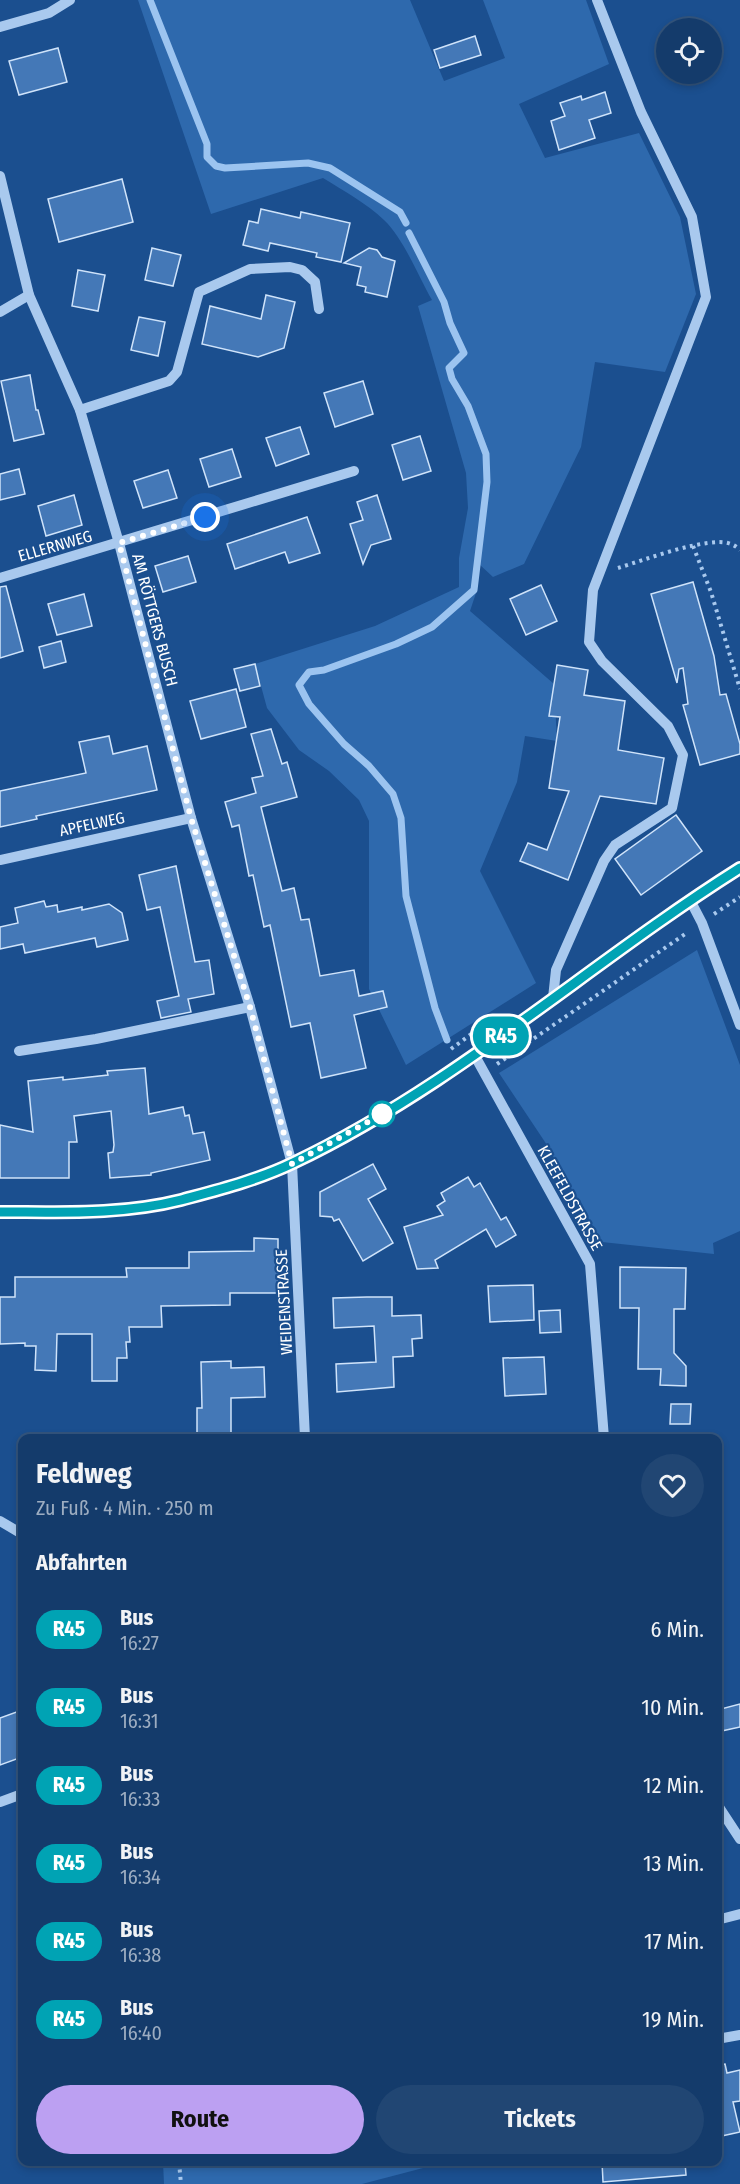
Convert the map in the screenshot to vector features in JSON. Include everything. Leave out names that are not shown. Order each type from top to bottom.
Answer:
[{"type":"street","points":[[0,27],[49,13],[70,0]]},
{"type":"street","points":[[553,998],[556,970],[604,861],[615,845],[672,808],[683,755],[668,726],[602,661],[589,642],[593,590],[706,297],[692,217],[641,112],[597,0]]},
{"type":"street","name":"AM RÖTTGERS BUSCH","points":[[0,176],[30,295],[80,410],[119,543],[191,818],[250,1007],[292,1164]]},
{"type":"street","points":[[80,410],[169,381],[177,372],[199,292],[250,269],[290,267],[302,270],[315,282],[319,309]]},
{"type":"street","points":[[0,312],[30,295]]},
{"type":"street","name":"ELLERNWEG","points":[[0,578],[354,471]]},
{"type":"street","name":"APFELWEG","points":[[0,860],[191,818]]},
{"type":"street","points":[[0,1212],[88,1212],[146,1207],[239,1183],[292,1164],[383,1114],[475,1056],[690,900],[740,868]]},
{"type":"street","points":[[690,900],[702,923],[740,1025]]},
{"type":"street","points":[[19,1051],[96,1039],[250,1007]]},
{"type":"street","name":"KLEEFELDSTRASSE","points":[[475,1056],[590,1264],[604,1434]]},
{"type":"street","name":"WEIDENSTRASSE","points":[[292,1164],[305,1434]]},
{"type":"street","points":[[0,1521],[18,1532]]},
{"type":"street","points":[[0,1802],[18,1795]]},
{"type":"street","points":[[722,1812],[740,1839]]},
{"type":"street","points":[[722,1919],[740,1914]]},
{"type":"street","points":[[722,2038],[740,2034]]},
{"type":"path","points":[[600,573],[693,546],[719,542],[730,543],[740,550]]},
{"type":"path","points":[[693,546],[714,601],[740,689]]},
{"type":"path","points":[[484,1073],[740,897]]},
{"type":"path","points":[[179,2166],[181,2184]]},
{"type":"shaded area","points":[[138,0],[410,0],[444,81],[505,58],[483,0],[586,0],[609,64],[519,104],[545,158],[639,133],[680,217],[696,294],[665,372],[595,362],[581,447],[524,564],[493,577],[479,564],[477,590],[470,611],[554,684],[557,741],[525,736],[517,782],[480,871],[536,983],[406,1065],[369,989],[369,821],[359,800],[329,771],[299,750],[267,708],[255,664],[375,626],[459,587],[459,558],[468,508],[466,473],[418,306],[432,300],[404,247],[384,220],[370,208],[323,178],[211,214]]},
{"type":"shaded area","points":[[697,950],[740,1065],[740,1231],[713,1243],[714,1254],[602,1242],[545,1142],[499,1073]]},
{"type":"shaded area","points":[[163,2166],[431,2166],[362,2184],[164,2184]]},
{"type":"building","points":[[475,36],[481,55],[440,68],[434,50]]},
{"type":"building","points":[[58,48],[67,82],[19,95],[9,61]]},
{"type":"building","points":[[605,92],[611,113],[589,120],[595,138],[559,150],[551,121],[565,116],[560,103],[581,96],[582,100]]},
{"type":"building","points":[[122,179],[133,222],[59,242],[48,199]]},
{"type":"building","points":[[261,209],[300,218],[301,212],[350,223],[341,262],[316,257],[317,253],[270,243],[268,251],[243,245],[249,221],[258,223]]},
{"type":"building","points":[[152,248],[181,255],[173,286],[145,280]]},
{"type":"building","points":[[369,248],[377,250],[382,257],[395,261],[387,297],[365,292],[366,287],[357,285],[361,267],[344,263]]},
{"type":"building","points":[[78,270],[105,275],[98,311],[72,306]]},
{"type":"building","points":[[266,295],[295,302],[284,348],[258,357],[202,344],[210,306],[261,319]]},
{"type":"building","points":[[139,317],[165,322],[158,356],[131,350]]},
{"type":"building","points":[[30,375],[36,410],[38,410],[44,434],[14,441],[1,381]]},
{"type":"building","points":[[363,381],[373,414],[335,427],[324,393]]},
{"type":"building","points":[[300,427],[309,454],[276,466],[266,438]]},
{"type":"building","points":[[420,436],[431,471],[403,480],[392,445]]},
{"type":"building","points":[[232,449],[241,477],[209,487],[200,459]]},
{"type":"building","points":[[19,469],[25,494],[0,500],[0,474]]},
{"type":"building","points":[[168,470],[177,498],[143,508],[134,481]]},
{"type":"building","points":[[74,495],[82,525],[46,536],[38,506]]},
{"type":"building","points":[[377,495],[391,539],[371,545],[363,564],[350,524],[363,520],[357,502]]},
{"type":"building","points":[[307,517],[320,553],[289,563],[285,552],[235,569],[227,544]]},
{"type":"building","points":[[188,556],[196,582],[163,592],[155,566]]},
{"type":"building","points":[[693,582],[714,656],[720,695],[726,694],[740,744],[740,754],[700,765],[683,705],[688,704],[683,668],[679,669],[677,683],[651,594]]},
{"type":"building","points":[[541,585],[557,621],[526,635],[510,599]]},
{"type":"building","points":[[6,586],[23,651],[0,658],[0,587]]},
{"type":"building","points":[[84,594],[92,626],[57,635],[48,604]]},
{"type":"building","points":[[61,641],[66,662],[44,668],[39,647]]},
{"type":"building","points":[[255,664],[260,686],[240,691],[234,669]]},
{"type":"building","points":[[557,665],[588,670],[584,695],[625,701],[618,750],[664,758],[656,804],[600,796],[568,880],[520,861],[528,843],[547,850],[569,791],[549,788],[560,717],[549,716]]},
{"type":"building","points":[[236,689],[246,727],[201,739],[190,701]]},
{"type":"building","points":[[271,729],[282,764],[287,762],[297,797],[261,807],[282,891],[294,888],[301,920],[309,919],[320,976],[354,970],[359,996],[383,991],[387,1007],[354,1015],[366,1068],[321,1078],[310,1023],[291,1027],[270,925],[264,927],[253,875],[249,876],[239,825],[232,827],[225,802],[256,793],[252,778],[263,776],[251,734]]},
{"type":"building","points":[[109,736],[113,754],[147,746],[157,790],[36,816],[37,819],[0,827],[0,791],[86,773],[79,742]]},
{"type":"building","points":[[676,815],[702,851],[641,895],[615,859]]},
{"type":"building","points":[[176,866],[195,962],[209,960],[214,994],[188,999],[191,1012],[161,1018],[157,1001],[179,996],[160,907],[147,910],[139,875]]},
{"type":"building","points":[[44,901],[46,907],[57,905],[58,912],[109,904],[122,913],[128,940],[97,947],[95,938],[25,953],[23,944],[0,949],[0,927],[18,923],[15,908]]},
{"type":"building","points":[[145,1068],[149,1114],[183,1107],[185,1116],[189,1115],[193,1134],[204,1132],[210,1160],[151,1173],[151,1175],[110,1178],[108,1153],[113,1152],[114,1145],[111,1111],[74,1116],[77,1142],[69,1142],[69,1178],[0,1178],[0,1125],[33,1132],[28,1081],[108,1075],[107,1071]]},
{"type":"building","points":[[373,1164],[386,1189],[368,1199],[393,1243],[363,1261],[339,1219],[334,1221],[332,1217],[320,1216],[320,1192]]},
{"type":"building","points":[[468,1177],[474,1187],[480,1183],[501,1220],[506,1217],[516,1235],[496,1247],[486,1229],[435,1260],[438,1268],[417,1269],[404,1227],[443,1215],[437,1206],[445,1201],[441,1193]]},
{"type":"building","points":[[254,1238],[278,1239],[278,1293],[230,1293],[230,1305],[161,1306],[162,1327],[129,1327],[130,1342],[126,1342],[127,1358],[117,1358],[117,1381],[92,1381],[92,1334],[57,1334],[56,1371],[35,1370],[36,1346],[25,1346],[25,1343],[0,1344],[0,1297],[15,1297],[15,1277],[127,1277],[126,1268],[189,1268],[189,1252],[254,1251]]},
{"type":"building","points":[[620,1267],[686,1268],[685,1309],[674,1309],[674,1353],[686,1366],[686,1386],[660,1385],[661,1369],[638,1369],[639,1308],[620,1308]]},
{"type":"building","points":[[533,1285],[534,1320],[490,1322],[488,1286]]},
{"type":"building","points":[[392,1297],[392,1316],[421,1315],[422,1338],[412,1339],[413,1356],[393,1357],[394,1387],[337,1392],[336,1364],[376,1362],[374,1326],[334,1328],[333,1298]]},
{"type":"building","points":[[560,1310],[561,1332],[540,1333],[539,1311]]},
{"type":"building","points":[[544,1357],[546,1394],[505,1396],[503,1358]]},
{"type":"building","points":[[231,1361],[231,1368],[264,1367],[265,1397],[231,1398],[231,1434],[197,1434],[197,1408],[202,1408],[201,1362]]},
{"type":"building","points":[[671,1404],[691,1404],[690,1424],[670,1424]]},
{"type":"building","points":[[740,1704],[740,1727],[722,1731],[722,1709]]},
{"type":"building","points":[[18,1711],[18,1758],[0,1765],[0,1718]]},
{"type":"building","points":[[722,2064],[725,2064],[727,2073],[740,2070],[740,2101],[733,2102],[740,2132],[722,2136]]},
{"type":"building","points":[[602,2166],[685,2166],[686,2175],[603,2182]]},
{"type":"waterway","points":[[150,0],[207,144],[207,157],[216,166],[225,168],[308,163],[330,168],[400,212],[406,223]]},
{"type":"waterway","points":[[409,233],[444,302],[450,323],[464,353],[449,368],[452,379],[468,406],[486,454],[487,482],[474,590],[432,627],[396,644],[324,670],[309,672],[299,685],[309,704],[393,794],[401,818],[406,896],[435,1008],[447,1040]]},
{"type":"bus line","name":"R45","points":[[0,1212],[88,1212],[146,1207],[239,1183],[292,1164],[383,1114],[475,1056],[690,900],[740,868]]},
{"type":"route","points":[[205,517],[119,543],[191,818],[250,1007],[292,1164],[382,1114]]}]
